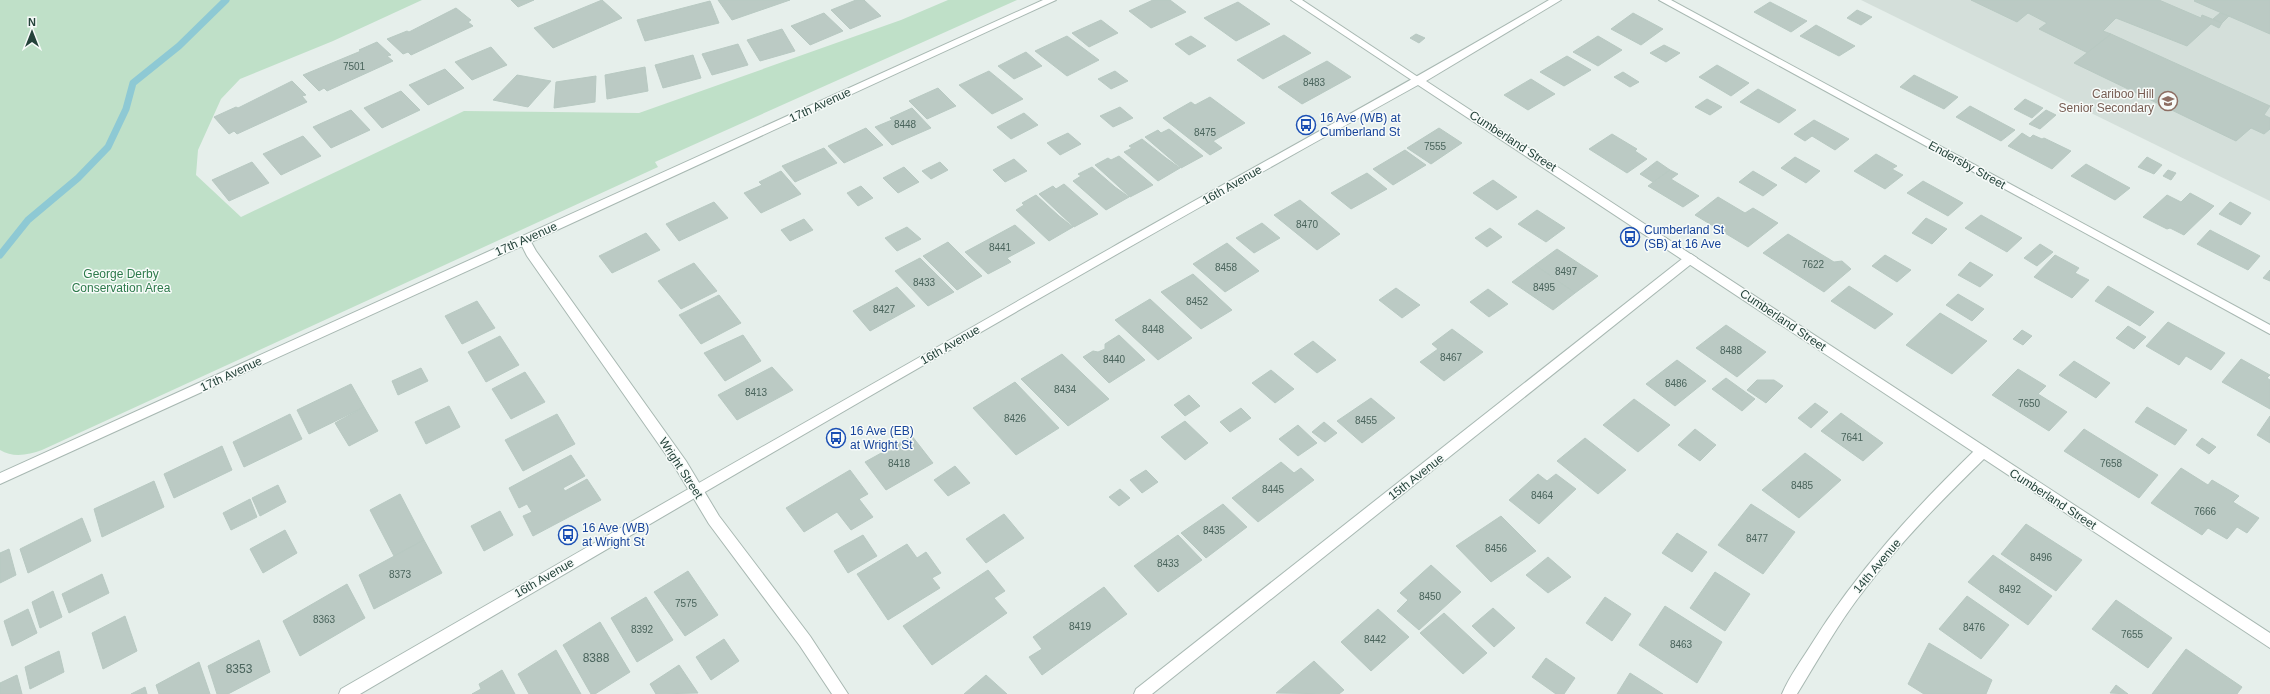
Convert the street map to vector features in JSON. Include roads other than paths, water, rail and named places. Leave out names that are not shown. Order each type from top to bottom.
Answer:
[{"type":"street","name":"17th Avenue","points":[[0,479],[1051,0]]},
{"type":"street","name":"Cumberland Street","points":[[1296,0],[1691,258],[1982,452],[2270,641]]},
{"type":"street","name":"16th Avenue","points":[[346,694],[697,489],[1296,148],[1419,81],[1556,0]]},
{"type":"street","name":"Endersby Street","points":[[1664,0],[2270,330]]},
{"type":"street","name":"Wright Street","points":[[525,240],[531,253],[697,489],[714,520],[805,641],[841,694]]},
{"type":"street","name":"15th Avenue","points":[[1141,694],[1691,258]]},
{"type":"street","name":"14th Avenue","points":[[1790,694],[1821,641],[1860,584],[1902,536],[1982,452]]},
{"type":"waterway","points":[[0,255],[28,220],[78,178],[108,147],[126,109],[133,83],[179,46],[226,0]]},
{"type":"place","name":"Cariboo Hill Senior Secondary","points":[[2168,101]]},
{"type":"place","name":"16 Ave (WB) at Cumberland St","points":[[1306,125]]},
{"type":"place","name":"Cumberland St (SB) at 16 Ave","points":[[1630,237]]},
{"type":"place","name":"16 Ave (EB) at Wright St","points":[[836,438]]},
{"type":"place","name":"16 Ave (WB) at Wright St","points":[[568,535]]},
{"type":"park label","name":"George Derby Conservation Area","points":[[121,281]]}]
